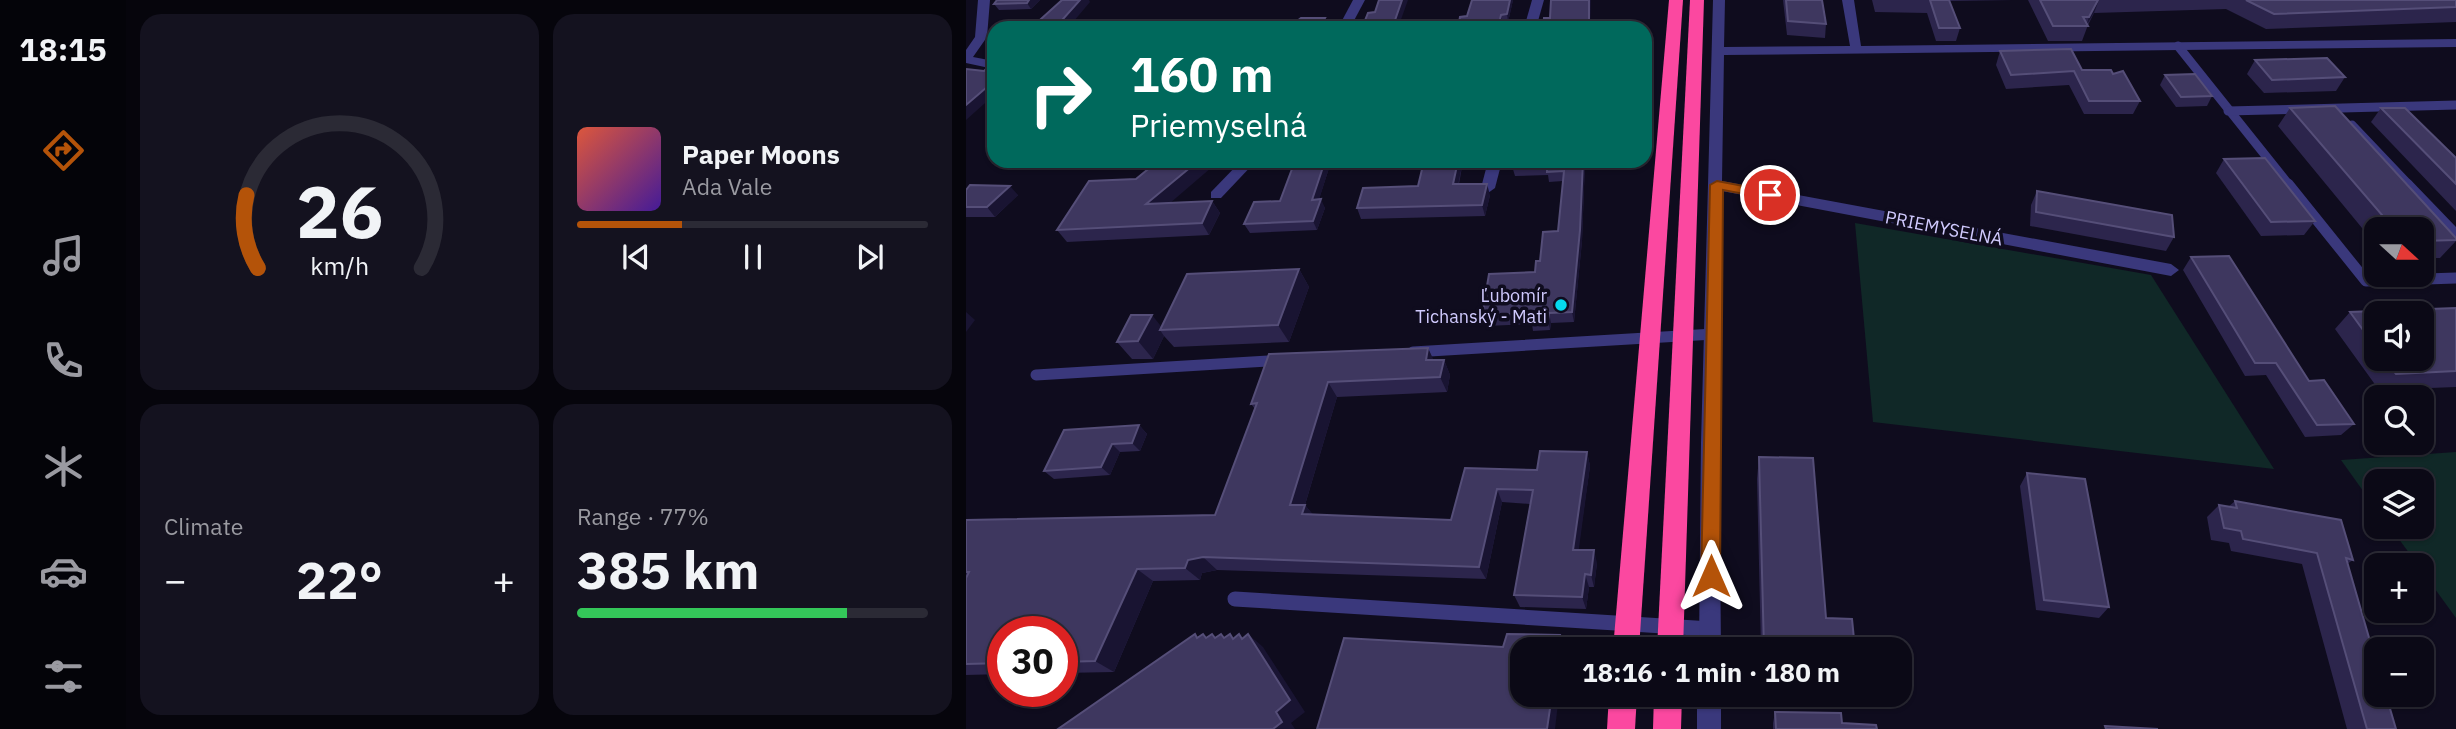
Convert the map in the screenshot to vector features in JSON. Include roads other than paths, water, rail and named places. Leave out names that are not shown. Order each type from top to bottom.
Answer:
[{"type":"highway","points":[[1627,637],[1675,0]]},
{"type":"highway","points":[[1671,637],[1698,0]]},
{"type":"highway","points":[[1621,729],[1622,707]]},
{"type":"highway","points":[[1667,729],[1668,707]]},
{"type":"street","points":[[985,0],[981,37],[966,59],[987,64]]},
{"type":"street","points":[[1348,21],[1359,0]]},
{"type":"street","points":[[1532,21],[1538,0]]},
{"type":"street","points":[[1711,637],[1719,0]]},
{"type":"street","points":[[1848,0],[1856,49]]},
{"type":"street","points":[[1718,51],[2456,43]]},
{"type":"street","points":[[1216,195],[1242,168]]},
{"type":"street","points":[[1488,188],[1493,168]]},
{"type":"street","name":"PRIEMYSELNÁ","points":[[1717,185],[2171,270]]},
{"type":"street","points":[[1709,707],[1709,729]]},
{"type":"lane","points":[[2178,46],[2366,281],[2456,278]]},
{"type":"lane","points":[[2228,111],[2456,105]]},
{"type":"lane","points":[[2352,125],[2456,235]]},
{"type":"lane","points":[[1395,354],[1714,334]]},
{"type":"lane","points":[[1036,375],[1298,359]]},
{"type":"lane","points":[[1235,599],[1711,629]]},
{"type":"place","name":"Ľubomír Tichanský - Mati","points":[[1561,305]]}]
